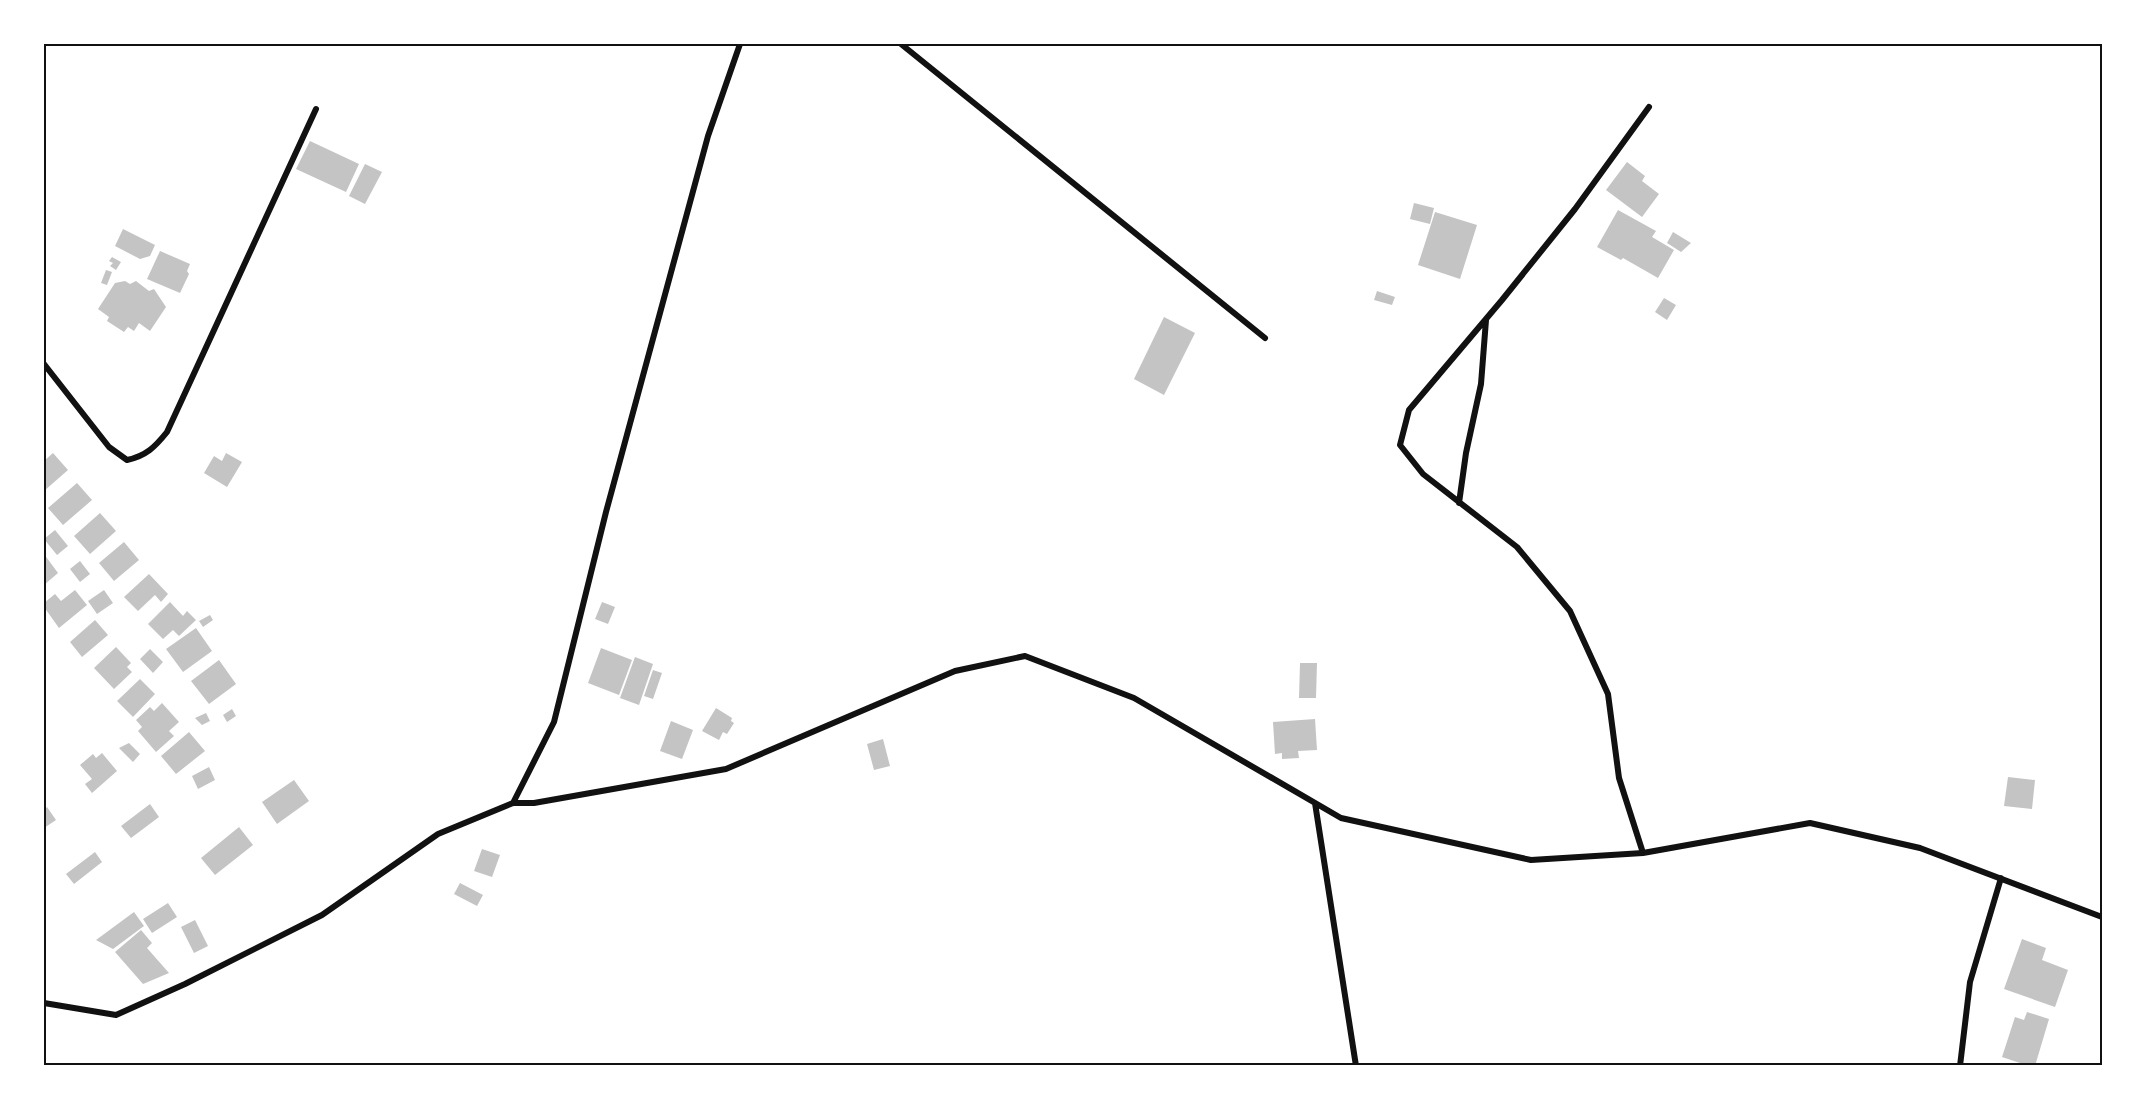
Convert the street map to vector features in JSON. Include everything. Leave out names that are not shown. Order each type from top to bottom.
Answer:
[{"type":"street","points":[[513,803],[554,722],[606,512],[702,159],[740,44]]},
{"type":"street","points":[[902,44],[1265,338]]},
{"type":"street","points":[[1642,853],[1619,778],[1608,694],[1570,611],[1518,547],[1423,474],[1400,445],[1409,410],[1575,209],[1649,107]]},
{"type":"street","points":[[44,364],[109,447],[126,460],[139,457],[153,449],[166,432],[316,109]]},
{"type":"street","points":[[1459,503],[1466,453],[1481,384],[1486,319]]},
{"type":"street","points":[[44,1003],[116,1015],[185,984],[322,915],[438,834],[513,803],[534,803],[726,769],[955,671],[1025,656],[1134,698],[1341,818],[1531,860],[1642,853],[1810,823],[1920,848],[2103,917]]},
{"type":"street","points":[[1315,803],[1356,1065]]},
{"type":"street","points":[[1960,1065],[1970,982],[2001,878]]},
{"type":"building","points":[[310,141],[359,164],[346,192],[296,169]]},
{"type":"building","points":[[1627,162],[1645,176],[1642,181],[1659,194],[1642,217],[1606,190]]},
{"type":"building","points":[[365,164],[382,172],[365,204],[349,196]]},
{"type":"building","points":[[1414,203],[1434,208],[1430,224],[1410,219]]},
{"type":"building","points":[[1618,210],[1656,231],[1652,237],[1674,250],[1658,278],[1623,258],[1621,260],[1597,247]]},
{"type":"building","points":[[1435,212],[1477,225],[1460,279],[1418,265]]},
{"type":"building","points":[[123,229],[155,245],[150,256],[140,259],[115,246]]},
{"type":"building","points":[[1673,232],[1691,243],[1681,252],[1667,243]]},
{"type":"building","points":[[160,251],[190,264],[187,271],[189,274],[180,293],[147,279]]},
{"type":"building","points":[[112,257],[121,262],[116,270],[110,266],[113,263],[109,261]]},
{"type":"building","points":[[106,270],[112,272],[107,285],[101,283]]},
{"type":"building","points":[[125,281],[130,284],[136,281],[149,291],[154,289],[166,307],[150,331],[139,323],[134,331],[128,327],[124,332],[107,321],[109,317],[98,309],[115,283]]},
{"type":"building","points":[[1377,291],[1395,297],[1392,305],[1374,300]]},
{"type":"building","points":[[1664,298],[1676,305],[1667,320],[1655,312]]},
{"type":"building","points":[[1164,317],[1195,333],[1164,395],[1134,379]]},
{"type":"building","points":[[53,453],[68,470],[44,491],[44,461]]},
{"type":"building","points":[[226,453],[242,462],[227,487],[204,473],[214,456],[222,461]]},
{"type":"building","points":[[77,483],[92,500],[63,525],[48,508]]},
{"type":"building","points":[[100,513],[116,531],[90,554],[74,536]]},
{"type":"building","points":[[55,530],[68,546],[57,555],[44,539]]},
{"type":"building","points":[[124,542],[139,560],[114,581],[99,563]]},
{"type":"building","points":[[44,554],[58,573],[44,585]]},
{"type":"building","points":[[80,561],[90,574],[80,582],[70,569]]},
{"type":"building","points":[[149,574],[168,594],[161,602],[155,595],[138,611],[124,597]]},
{"type":"building","points":[[75,590],[87,605],[59,628],[44,607],[44,603],[55,594],[61,601]]},
{"type":"building","points":[[104,590],[113,603],[97,614],[88,601]]},
{"type":"building","points":[[170,602],[183,616],[187,611],[196,620],[179,636],[173,630],[163,639],[148,624]]},
{"type":"building","points":[[602,602],[615,607],[608,624],[595,619]]},
{"type":"building","points":[[210,615],[213,620],[203,627],[199,621]]},
{"type":"building","points":[[95,620],[108,635],[82,657],[70,642]]},
{"type":"building","points":[[196,628],[212,651],[183,672],[166,649]]},
{"type":"building","points":[[116,647],[131,663],[127,667],[132,672],[114,689],[94,668]]},
{"type":"building","points":[[601,648],[632,660],[619,695],[588,683]]},
{"type":"building","points":[[150,649],[163,662],[153,673],[140,659]]},
{"type":"building","points":[[635,657],[653,664],[639,705],[620,698]]},
{"type":"building","points":[[219,660],[236,684],[209,704],[191,681]]},
{"type":"building","points":[[1300,663],[1317,663],[1316,698],[1299,698]]},
{"type":"building","points":[[653,670],[662,673],[653,699],[644,696]]},
{"type":"building","points":[[140,679],[155,694],[133,717],[117,701]]},
{"type":"building","points":[[162,703],[179,722],[169,731],[174,736],[156,752],[138,731],[142,727],[136,720],[150,707],[154,711]]},
{"type":"building","points":[[716,708],[732,718],[731,721],[734,723],[727,734],[723,732],[719,740],[702,731]]},
{"type":"building","points":[[232,709],[236,716],[227,722],[223,715]]},
{"type":"building","points":[[206,713],[210,721],[202,725],[195,718]]},
{"type":"building","points":[[1315,719],[1317,750],[1298,751],[1299,758],[1282,759],[1282,753],[1275,754],[1273,722]]},
{"type":"building","points":[[671,721],[693,730],[682,759],[660,751]]},
{"type":"building","points":[[189,732],[205,751],[176,774],[161,756]]},
{"type":"building","points":[[883,739],[890,766],[874,770],[867,744]]},
{"type":"building","points":[[129,743],[140,754],[133,762],[119,748]]},
{"type":"building","points":[[102,753],[117,771],[92,793],[85,784],[92,779],[80,765],[93,754],[96,758]]},
{"type":"building","points":[[209,767],[215,780],[198,789],[192,776]]},
{"type":"building","points":[[2008,777],[2035,780],[2032,809],[2004,806]]},
{"type":"building","points":[[294,780],[309,801],[277,824],[262,802]]},
{"type":"building","points":[[150,804],[159,817],[131,838],[121,826]]},
{"type":"building","points":[[47,807],[56,820],[44,828],[44,810]]},
{"type":"building","points":[[239,827],[253,845],[215,875],[201,858]]},
{"type":"building","points":[[482,849],[500,855],[492,877],[474,871]]},
{"type":"building","points":[[95,852],[102,862],[74,884],[66,874]]},
{"type":"building","points":[[460,883],[483,895],[477,906],[454,894]]},
{"type":"building","points":[[168,903],[177,917],[152,933],[143,919]]},
{"type":"building","points":[[134,912],[144,926],[113,949],[96,940]]},
{"type":"building","points":[[195,920],[208,946],[194,953],[181,927]]},
{"type":"building","points":[[141,930],[152,943],[147,948],[169,973],[143,984],[115,952]]},
{"type":"building","points":[[2022,939],[2046,948],[2042,960],[2068,970],[2055,1007],[2004,989]]},
{"type":"building","points":[[2027,1012],[2049,1019],[2035,1066],[2002,1057],[2015,1017],[2024,1020]]}]
